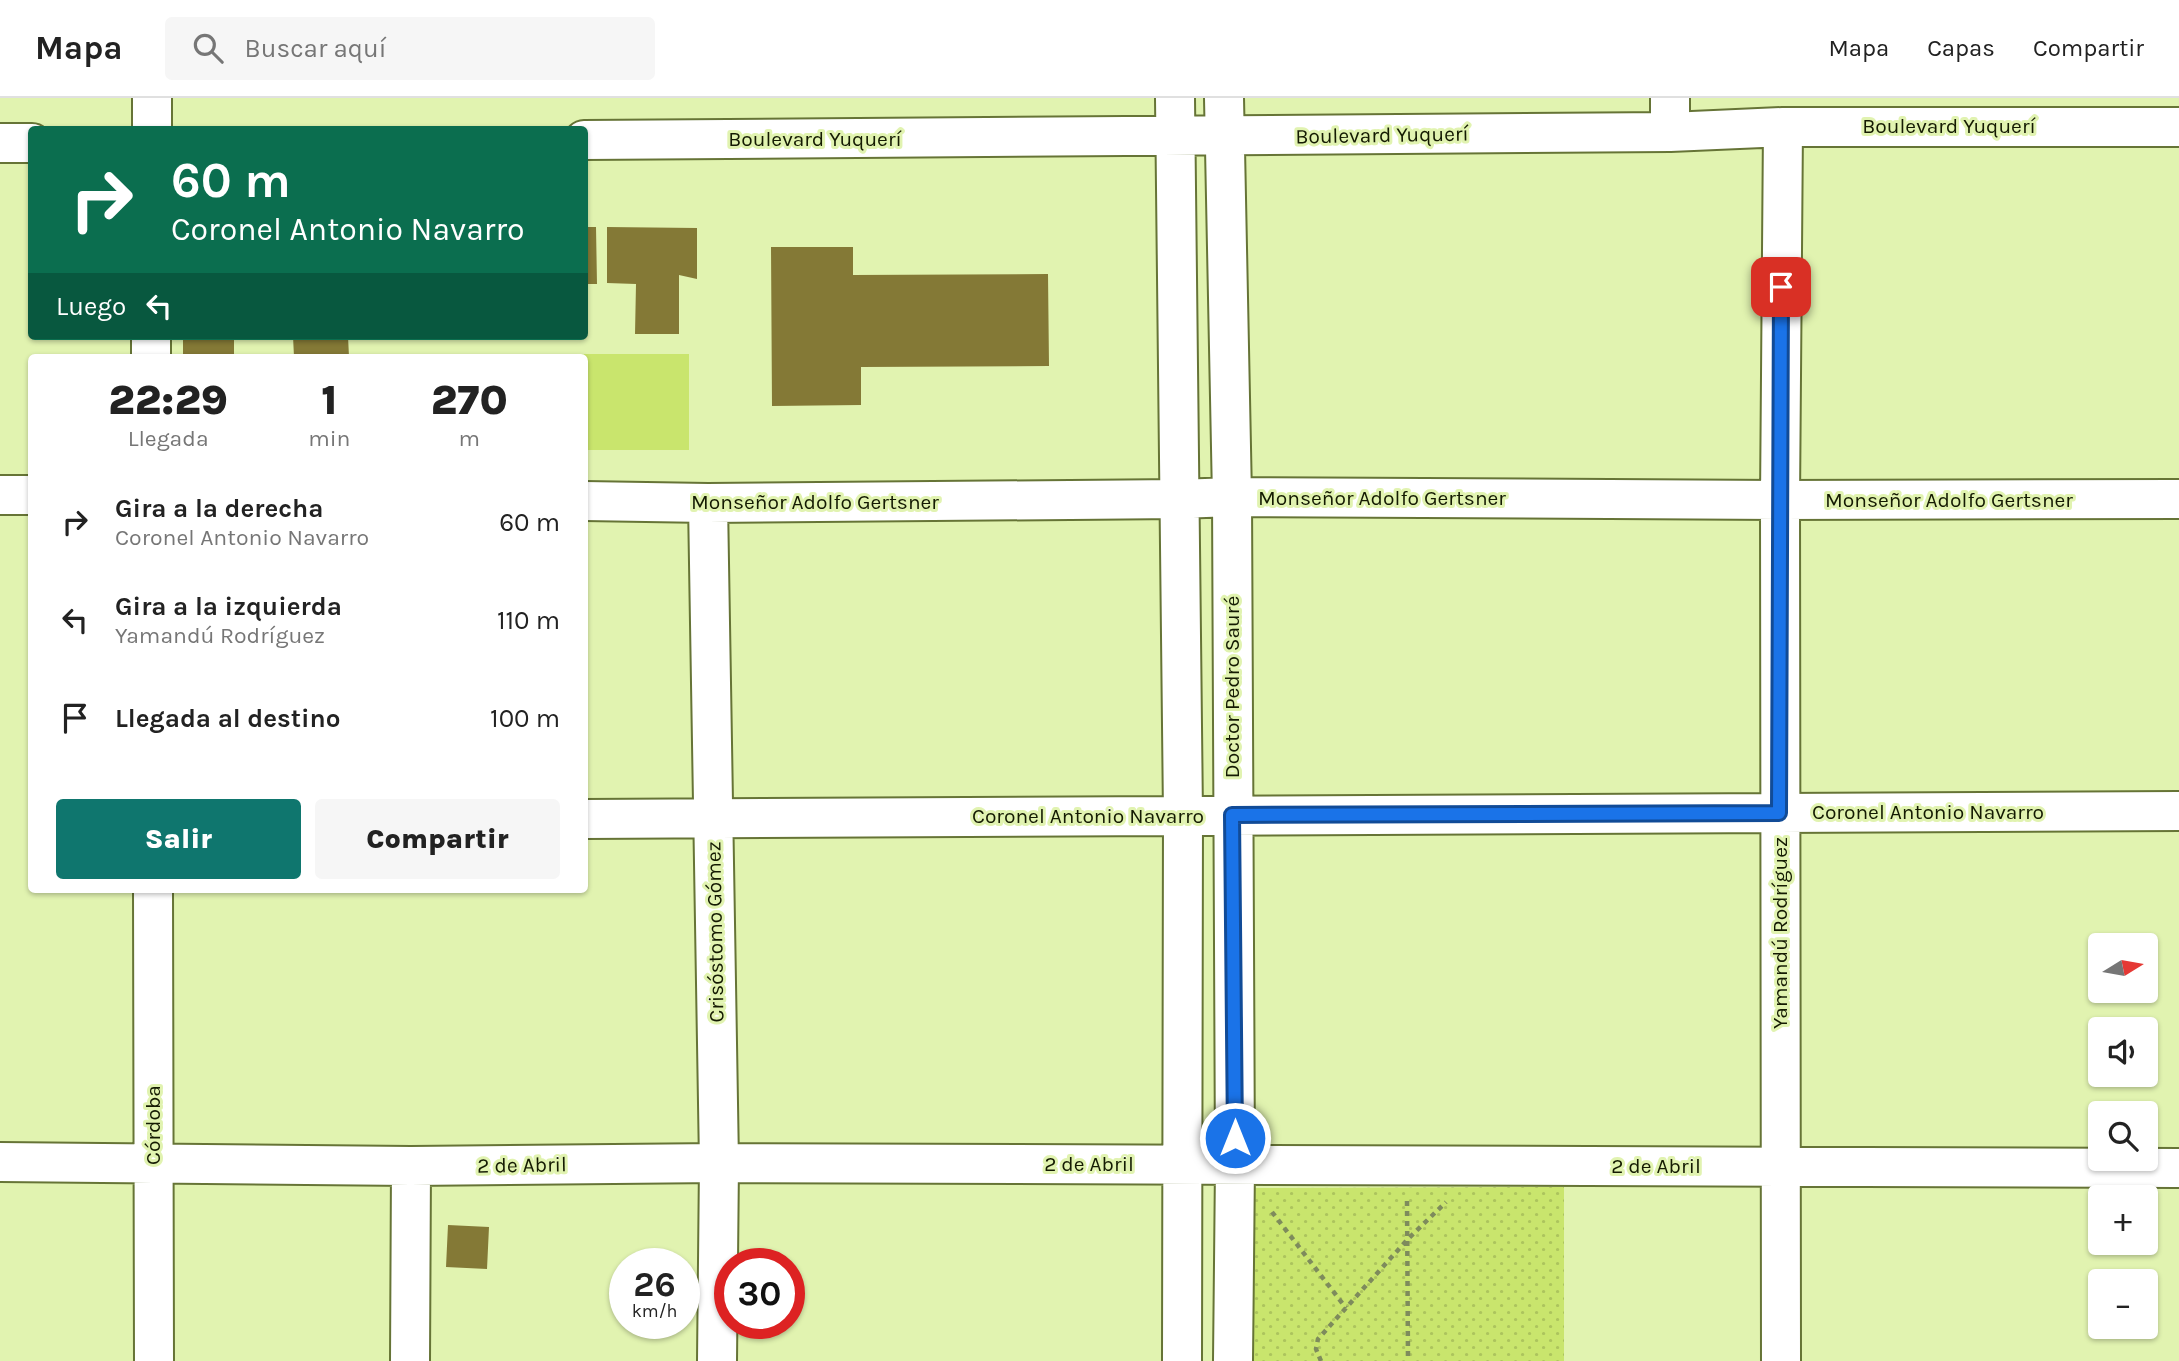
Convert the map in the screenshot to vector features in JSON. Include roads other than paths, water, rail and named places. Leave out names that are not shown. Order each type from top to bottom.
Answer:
[{"type":"street","points":[[152,98],[152,126]]},
{"type":"street","points":[[1175,98],[1183,815],[1182,1361]]},
{"type":"street","name":"Doctor Pedro Sauré","points":[[1224,98],[1231,497],[1235,1165],[1233,1361]]},
{"type":"street","name":"Boulevard Yuquerí","points":[[588,140],[1224,137],[1670,115],[1783,127],[2103,112],[2179,127]]},
{"type":"street","name":"Yamandú Rodríguez","points":[[1781,1361],[1779,813],[1783,127]]},
{"type":"street","points":[[0,143],[28,143]]},
{"type":"street","points":[[0,495],[28,495]]},
{"type":"street","name":"Monseñor Adolfo Gertsner","points":[[588,501],[708,503],[1231,497],[2179,499]]},
{"type":"street","name":"Crisóstomo Gómez","points":[[708,503],[719,1163],[717,1361]]},
{"type":"street","name":"Coronel Antonio Navarro","points":[[588,819],[2179,811]]},
{"type":"street","name":"Córdoba","points":[[153,893],[154,1361]]},
{"type":"street","name":"2 de Abril","points":[[0,1162],[411,1166],[719,1163],[2179,1168]]},
{"type":"street","points":[[410,1361],[411,1166]]}]
